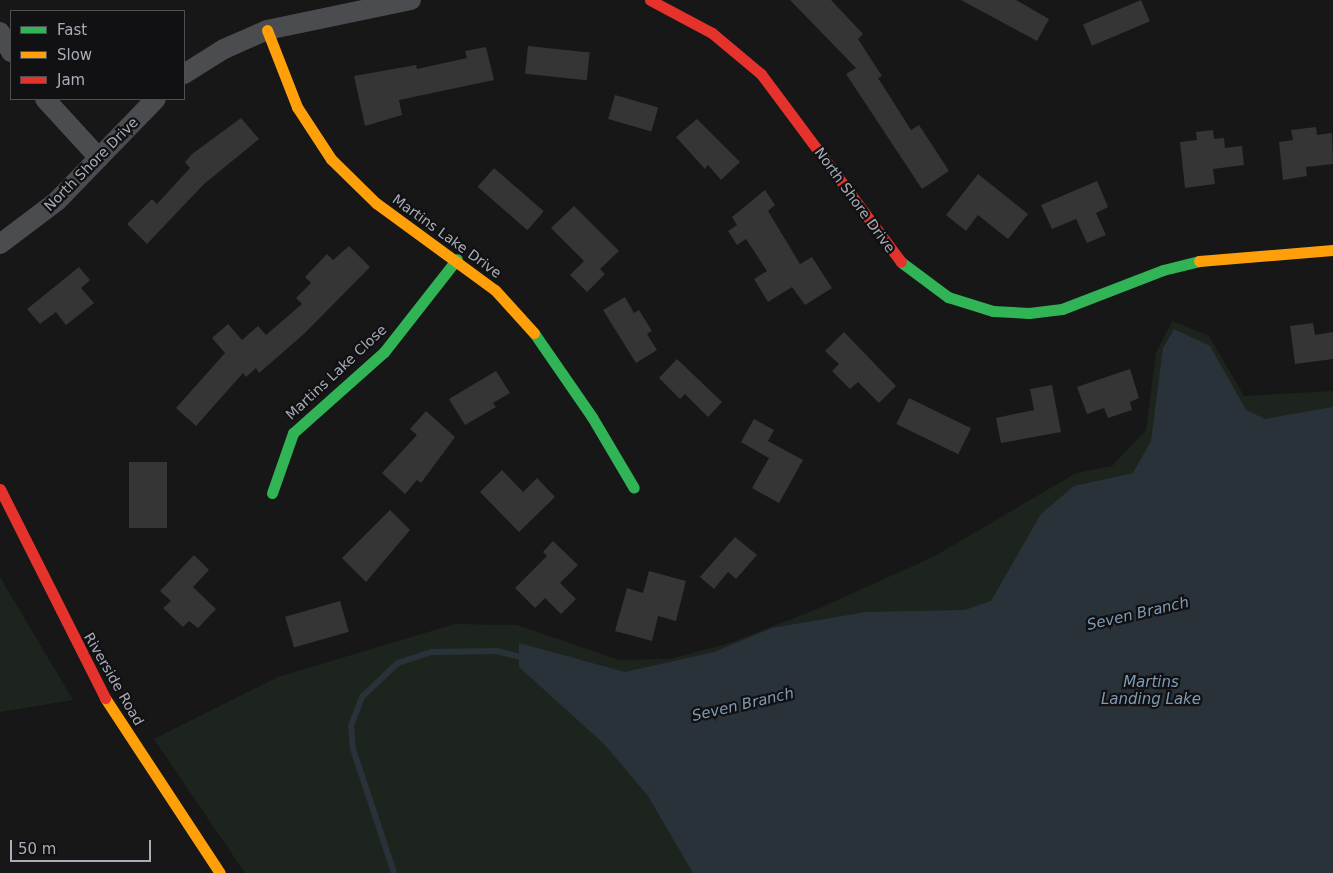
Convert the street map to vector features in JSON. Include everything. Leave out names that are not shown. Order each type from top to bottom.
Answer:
[{"type":"street","points":[[185,73],[224,49],[267,30],[410,0]]},
{"type":"street","name":"North Shore Drive","points":[[650,0],[712,33],[761,74],[788,106],[884,244],[908,270],[948,297],[994,311],[1029,313],[1062,308],[1163,270],[1209,258],[1333,250]]},
{"type":"street","name":"Martins Lake Drive","points":[[267,30],[297,107],[331,159],[376,203],[457,259],[495,290],[534,332],[634,488]]},
{"type":"street","points":[[0,32],[10,50]]},
{"type":"street","points":[[46,100],[99,158]]},
{"type":"street","name":"North Shore Drive","points":[[0,244],[57,201],[155,100]]},
{"type":"street","name":"Martins Lake Close","points":[[272,493],[293,433],[384,352],[457,259]]},
{"type":"street","name":"Riverside Road","points":[[0,489],[108,704],[220,873]]},
{"type":"shaded area","name":"Martins Landing Lake","points":[[1172,321],[1209,336],[1244,396],[1333,391],[1333,873],[245,873],[154,739],[278,677],[455,624],[517,625],[619,660],[670,659],[730,643],[820,608],[935,556],[1076,473],[1112,466],[1146,430],[1156,353]]},
{"type":"shaded area","points":[[0,577],[73,700],[0,712]]},
{"type":"water","name":"Martins Landing Lake","points":[[1174,329],[1210,346],[1246,410],[1265,419],[1333,407],[1333,873],[693,873],[648,796],[604,744],[519,667],[519,643],[625,672],[714,652],[772,628],[866,612],[965,610],[991,601],[1041,514],[1074,486],[1133,473],[1151,441],[1163,348]]},
{"type":"building","points":[[790,0],[831,0],[863,34],[858,39],[882,76],[878,78],[911,130],[919,125],[949,171],[922,189],[846,74],[856,68]]},
{"type":"building","points":[[961,0],[1016,0],[1049,19],[1037,41]]},
{"type":"building","points":[[1141,0],[1150,21],[1092,46],[1083,25]]},
{"type":"building","points":[[528,46],[590,52],[587,80],[525,74]]},
{"type":"building","points":[[486,47],[494,80],[399,100],[402,115],[365,126],[354,76],[416,65],[417,69],[467,58],[465,51]]},
{"type":"building","points":[[615,95],[658,107],[651,131],[608,119]]},
{"type":"building","points":[[241,118],[259,139],[204,184],[147,244],[127,224],[152,199],[157,204],[190,168],[185,162],[192,154]]},
{"type":"building","points":[[697,119],[740,162],[721,180],[708,165],[705,169],[676,137]]},
{"type":"building","points":[[1316,127],[1317,135],[1332,133],[1333,164],[1306,167],[1307,176],[1283,180],[1279,142],[1293,140],[1291,130]]},
{"type":"building","points":[[1213,130],[1214,139],[1224,138],[1225,148],[1242,146],[1244,165],[1213,169],[1215,184],[1185,188],[1180,142],[1197,140],[1196,132]]},
{"type":"building","points":[[494,168],[544,211],[527,230],[478,187]]},
{"type":"building","points":[[978,174],[1028,214],[1008,239],[978,215],[966,231],[946,215]]},
{"type":"building","points":[[1097,181],[1108,207],[1096,213],[1106,235],[1087,243],[1076,219],[1052,229],[1041,205]]},
{"type":"building","points":[[765,190],[775,205],[768,211],[800,264],[812,257],[832,288],[805,305],[792,287],[768,302],[754,279],[767,271],[746,239],[737,245],[728,231],[737,225],[732,217]]},
{"type":"building","points":[[574,206],[619,251],[600,269],[605,274],[587,292],[570,275],[584,261],[551,228]]},
{"type":"building","points":[[349,246],[370,267],[305,333],[259,373],[256,368],[246,377],[243,373],[196,426],[176,408],[225,353],[212,338],[228,324],[242,340],[258,326],[266,335],[302,304],[296,298],[311,283],[305,277],[327,254],[333,260]]},
{"type":"building","points":[[79,267],[90,280],[81,288],[94,303],[66,325],[56,312],[40,324],[27,309]]},
{"type":"building","points":[[625,297],[634,313],[639,310],[652,331],[647,334],[657,350],[636,363],[603,310]]},
{"type":"building","points":[[1313,323],[1315,335],[1333,332],[1333,359],[1295,364],[1290,326]]},
{"type":"building","points":[[844,332],[896,386],[879,403],[858,382],[850,389],[832,371],[839,364],[825,351]]},
{"type":"building","points":[[677,359],[722,402],[708,417],[685,394],[680,399],[659,378]]},
{"type":"building","points":[[1130,369],[1139,398],[1130,402],[1132,410],[1108,418],[1104,408],[1087,414],[1077,387]]},
{"type":"building","points":[[496,371],[510,393],[493,403],[496,407],[465,425],[449,399]]},
{"type":"building","points":[[1052,385],[1061,432],[1001,443],[996,418],[1034,410],[1030,389]]},
{"type":"building","points":[[909,398],[971,428],[958,454],[896,424]]},
{"type":"building","points":[[426,411],[455,437],[421,483],[417,480],[405,494],[382,473],[417,435],[410,429]]},
{"type":"building","points":[[754,419],[774,430],[768,441],[803,460],[779,503],[752,488],[769,458],[741,442]]},
{"type":"building","points":[[129,462],[167,462],[167,528],[129,528]]},
{"type":"building","points":[[502,470],[523,492],[537,478],[555,497],[519,532],[480,492]]},
{"type":"building","points":[[390,510],[410,530],[366,582],[342,558]]},
{"type":"building","points":[[735,537],[757,555],[736,579],[728,572],[714,589],[700,577]]},
{"type":"building","points":[[553,541],[578,565],[560,583],[576,599],[561,614],[545,598],[535,608],[515,588],[547,556],[543,552]]},
{"type":"building","points":[[194,555],[209,570],[193,587],[216,609],[198,628],[189,621],[183,627],[163,608],[171,601],[160,591]]},
{"type":"building","points":[[649,571],[686,581],[676,621],[658,616],[652,641],[615,631],[627,588],[643,593]]},
{"type":"building","points":[[340,601],[349,632],[294,647],[285,617]]},
{"type":"waterway","name":"Seven Branch","points":[[394,873],[353,749],[351,726],[362,697],[398,663],[432,652],[497,651],[525,658]]},
{"type":"traffic: fast","points":[[272,493],[293,433],[384,352],[457,259]]},
{"type":"traffic: fast","points":[[901,262],[948,297],[993,311],[1029,313],[1062,309],[1163,270],[1199,261]]},
{"type":"traffic: fast","points":[[534,333],[592,417],[634,488]]},
{"type":"traffic: slow","points":[[267,30],[297,107],[331,159],[376,203],[495,290],[534,333]]},
{"type":"traffic: slow","points":[[1199,261],[1333,250]]},
{"type":"traffic: slow","points":[[105,698],[220,873]]},
{"type":"traffic: jam","points":[[650,0],[712,33],[761,74],[901,262]]},
{"type":"traffic: jam","points":[[0,489],[105,698]]}]
